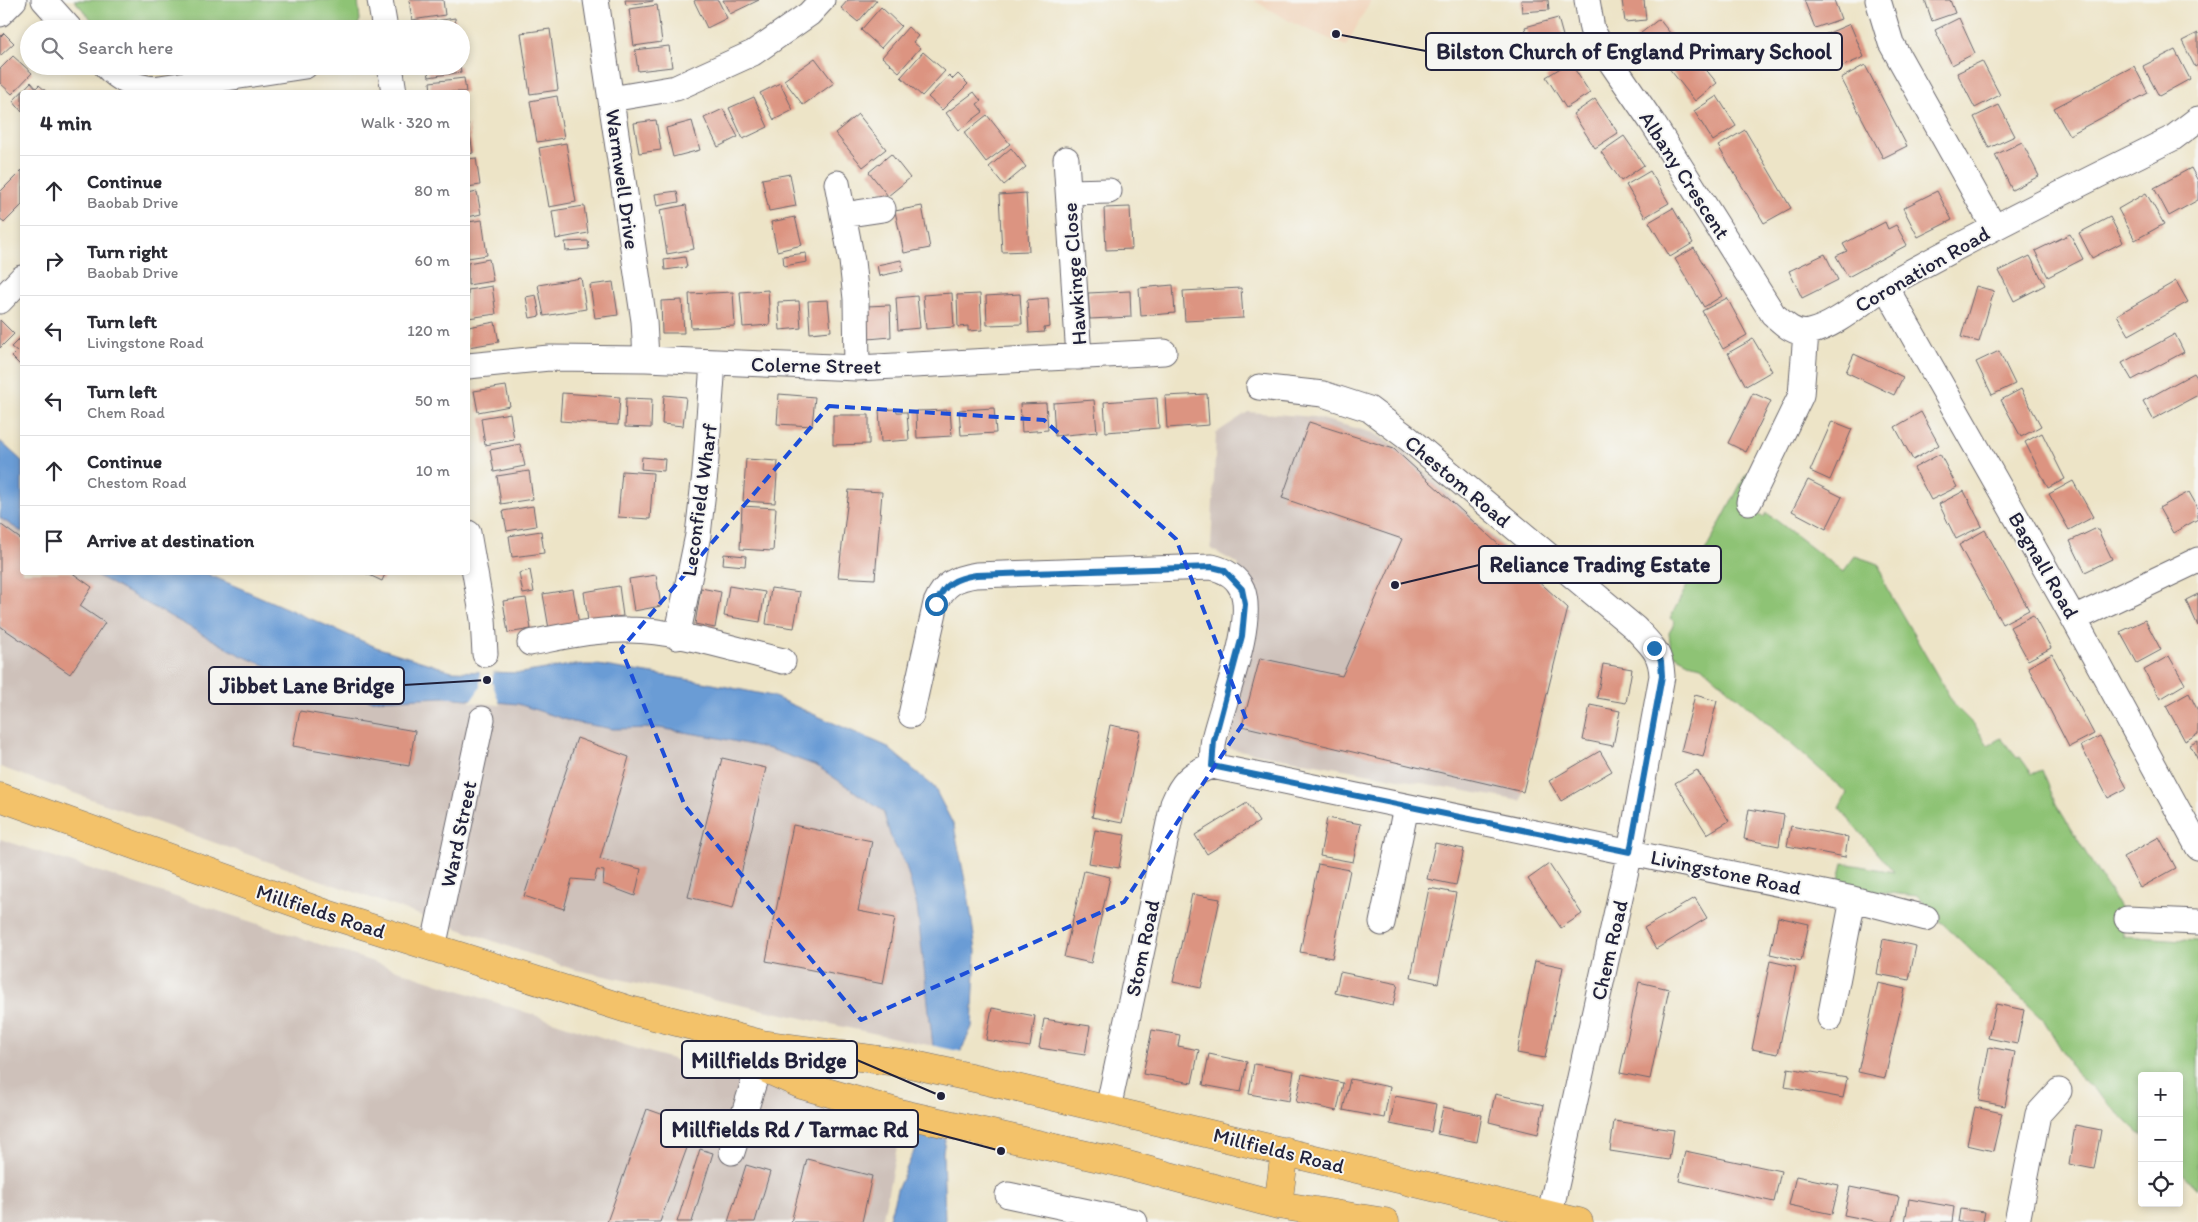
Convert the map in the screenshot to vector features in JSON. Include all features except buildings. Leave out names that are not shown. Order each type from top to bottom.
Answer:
[{"type":"main road","name":"Millfields Road","points":[[0,797],[233,882],[433,948],[646,1014],[760,1055],[802,1085],[903,1114],[1113,1161],[1278,1205]]},
{"type":"main road","name":"Millfields Road","points":[[760,1055],[910,1064],[1285,1151],[1549,1219],[1579,1222]]},
{"type":"main road","points":[[1285,1151],[1278,1205],[1385,1222]]},
{"type":"street","points":[[0,14],[14,0]]},
{"type":"street","points":[[44,0],[62,20]]},
{"type":"street","points":[[380,0],[383,20]]},
{"type":"street","name":"Warmwell Drive","points":[[596,0],[644,321],[646,359]]},
{"type":"street","points":[[611,99],[676,88],[753,53],[809,14],[822,0]]},
{"type":"street","name":"Albany Crescent","points":[[1587,0],[1592,29],[1602,49],[1652,122],[1773,314],[1791,330],[1806,333]]},
{"type":"street","points":[[1878,0],[1890,43],[1994,227]]},
{"type":"street","points":[[115,75],[133,86],[149,90]]},
{"type":"street","points":[[159,90],[250,75]]},
{"type":"street","points":[[391,75],[394,90]]},
{"type":"street","name":"Coronation Road","points":[[1806,333],[1823,329],[1885,286],[1994,227],[2173,138],[2198,119]]},
{"type":"street","name":"Hawkinge Close","points":[[1066,159],[1080,357]]},
{"type":"street","points":[[836,184],[852,261],[856,299],[857,368]]},
{"type":"street","name":"Hawkinge Close","points":[[1069,192],[1109,191]]},
{"type":"street","points":[[843,215],[883,209]]},
{"type":"street","points":[[0,301],[20,280]]},
{"type":"street","name":"Bagnall Road","points":[[1885,286],[2074,619],[2198,847]]},
{"type":"street","points":[[1749,502],[1801,395],[1806,333]]},
{"type":"street","name":"Colerne Street","points":[[470,366],[549,358],[646,359],[857,368],[1164,352]]},
{"type":"street","name":"Leconfield Wharf","points":[[677,637],[698,535],[713,363]]},
{"type":"street","name":"Chestom Road","points":[[1259,387],[1323,394],[1369,409],[1409,439],[1635,628],[1654,648],[1661,661],[1662,676]]},
{"type":"street","points":[[470,545],[483,619],[485,654]]},
{"type":"street","points":[[2074,619],[2198,560]]},
{"type":"street","points":[[911,715],[936,604],[941,592],[949,583],[962,577],[976,575],[1212,567],[1224,570],[1234,579],[1242,589],[1245,604],[1242,636],[1214,741],[1212,766]]},
{"type":"street","points":[[530,642],[607,630],[631,630],[677,637],[783,661]]},
{"type":"street","name":"Chem Road","points":[[1549,1219],[1630,852],[1662,676]]},
{"type":"street","name":"Ward Street","points":[[433,948],[482,719]]},
{"type":"street","name":"Livingstone Road","points":[[1212,766],[1630,852],[1854,900],[1926,918]]},
{"type":"street","name":"Stom Road","points":[[1108,1110],[1172,804],[1180,787],[1192,774],[1212,766]]},
{"type":"street","points":[[1382,923],[1406,807]]},
{"type":"street","points":[[1830,1018],[1854,900]]},
{"type":"street","points":[[2127,919],[2198,922]]},
{"type":"street","points":[[732,1152],[760,1055]]},
{"type":"street","points":[[2017,1222],[2038,1114],[2059,1091]]},
{"type":"street","points":[[1008,1195],[1135,1222]]},
{"type":"highlighted area","points":[[829,406],[1044,420],[1176,539],[1246,719],[1124,902],[861,1020],[685,806],[621,649]]},
{"type":"shaded area","points":[[1253,0],[1371,0],[1346,46],[1293,23]]},
{"type":"shaded area","points":[[1248,412],[1314,417],[1374,433],[1402,450],[1569,609],[1521,801],[1227,748],[1256,607],[1238,564],[1211,549],[1216,433]]},
{"type":"shaded area","points":[[0,489],[20,503],[20,575],[131,575],[446,697],[518,704],[573,722],[613,729],[659,728],[714,737],[770,749],[817,766],[883,811],[891,838],[906,866],[917,906],[933,1046],[572,969],[0,767]]},
{"type":"shaded area","points":[[0,839],[625,1045],[901,1127],[882,1222],[0,1222]]},
{"type":"green space","points":[[74,0],[358,0],[360,20],[92,20]]},
{"type":"green space","points":[[1746,474],[1753,478],[1741,504],[1764,517],[1767,513],[1843,572],[1855,556],[1879,564],[1885,585],[1955,706],[1976,727],[1988,745],[2001,738],[2017,758],[2020,757],[2032,774],[2042,770],[2056,804],[2122,912],[2123,936],[2198,941],[2198,1189],[2183,1175],[2183,1072],[2138,1072],[2138,1131],[2075,1072],[2043,1019],[1939,920],[1918,896],[1870,891],[1838,883],[1843,863],[1894,872],[1839,808],[1847,793],[1702,666],[1692,664],[1671,653],[1669,633],[1675,622],[1670,618]]},
{"type":"water","points":[[0,441],[20,459],[20,531],[0,518]]},
{"type":"water","points":[[96,575],[210,575],[376,647],[452,671],[521,673],[571,665],[598,665],[703,682],[772,696],[886,746],[934,787],[954,826],[969,900],[976,951],[972,1027],[960,1053],[943,1152],[945,1222],[888,1222],[897,1190],[915,1149],[933,1046],[917,906],[906,866],[891,838],[883,811],[817,766],[770,749],[659,728],[613,729],[573,722],[518,704],[446,697],[371,700],[329,691],[240,655]]},
{"type":"pier","points":[[480,669],[494,670],[492,682],[500,705],[470,702],[480,688]]},
{"type":"pier","points":[[930,1045],[963,1052],[948,1139],[915,1131]]},
{"type":"place","name":"Bilston Church of England Primary School","points":[[1336,34]]},
{"type":"place","name":"Reliance Trading Estate","points":[[1395,585]]},
{"type":"place","name":"Jibbet Lane Bridge","points":[[487,680]]},
{"type":"place","name":"Millfields Bridge","points":[[941,1096]]},
{"type":"place","name":"Millfields Rd / Tarmac Rd","points":[[1001,1151]]},
{"type":"route","points":[[936,604],[941,592],[949,583],[962,577],[976,575],[1212,567],[1224,570],[1242,589],[1245,604],[1242,636],[1214,741],[1212,766],[1226,767],[1406,807],[1630,852],[1662,676],[1661,661],[1654,648]]}]
